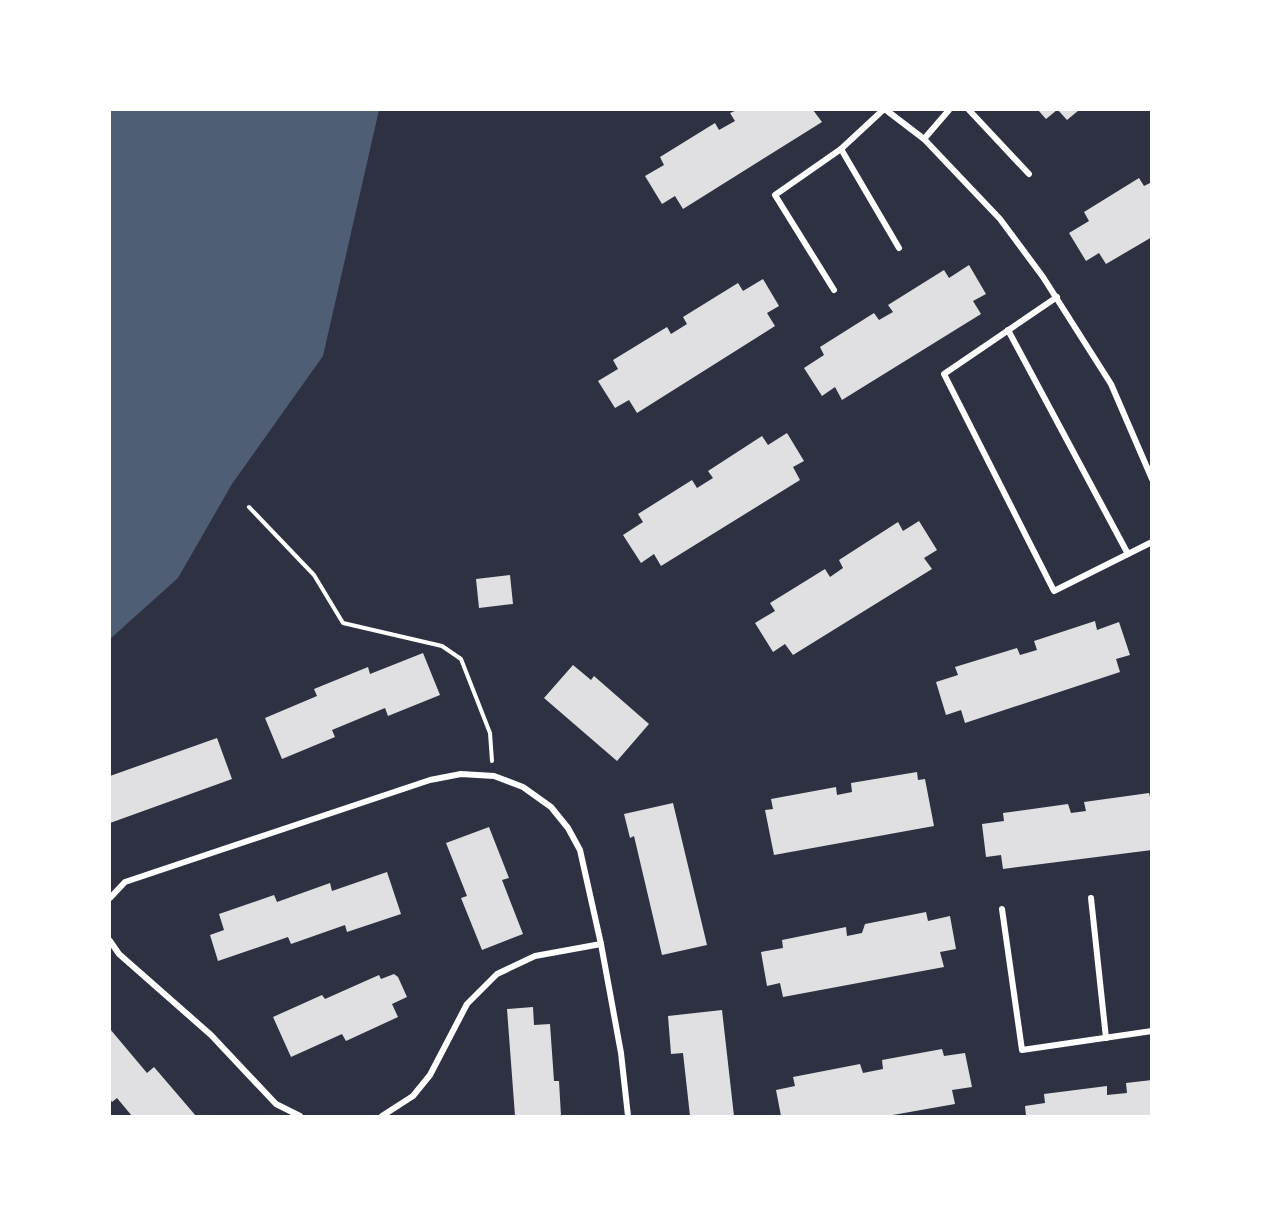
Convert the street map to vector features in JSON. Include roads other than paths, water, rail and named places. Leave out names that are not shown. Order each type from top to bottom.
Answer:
[{"type":"street","points":[[834,291],[775,195],[841,149],[884,110],[924,139],[999,219],[1044,277],[1111,384],[1152,479]]},
{"type":"street","points":[[924,139],[949,110]]},
{"type":"street","points":[[969,110],[1029,174]]},
{"type":"street","points":[[841,149],[899,248]]},
{"type":"street","points":[[1057,297],[944,374],[1054,591],[1152,542]]},
{"type":"street","points":[[1008,330],[1128,554]]},
{"type":"street","points":[[110,898],[125,882],[430,780],[461,774],[494,776],[523,788],[551,807],[568,828],[580,850],[601,944],[621,1053],[628,1116]]},
{"type":"street","points":[[1091,898],[1106,1038]]},
{"type":"street","points":[[1002,909],[1022,1050],[1152,1030]]},
{"type":"street","points":[[110,941],[119,954],[211,1035],[276,1104],[300,1116]]},
{"type":"street","points":[[382,1116],[413,1096],[430,1075],[467,1004],[497,974],[535,956],[601,944]]},
{"type":"water","points":[[110,110],[379,110],[323,356],[232,484],[178,578],[110,639]]}]
